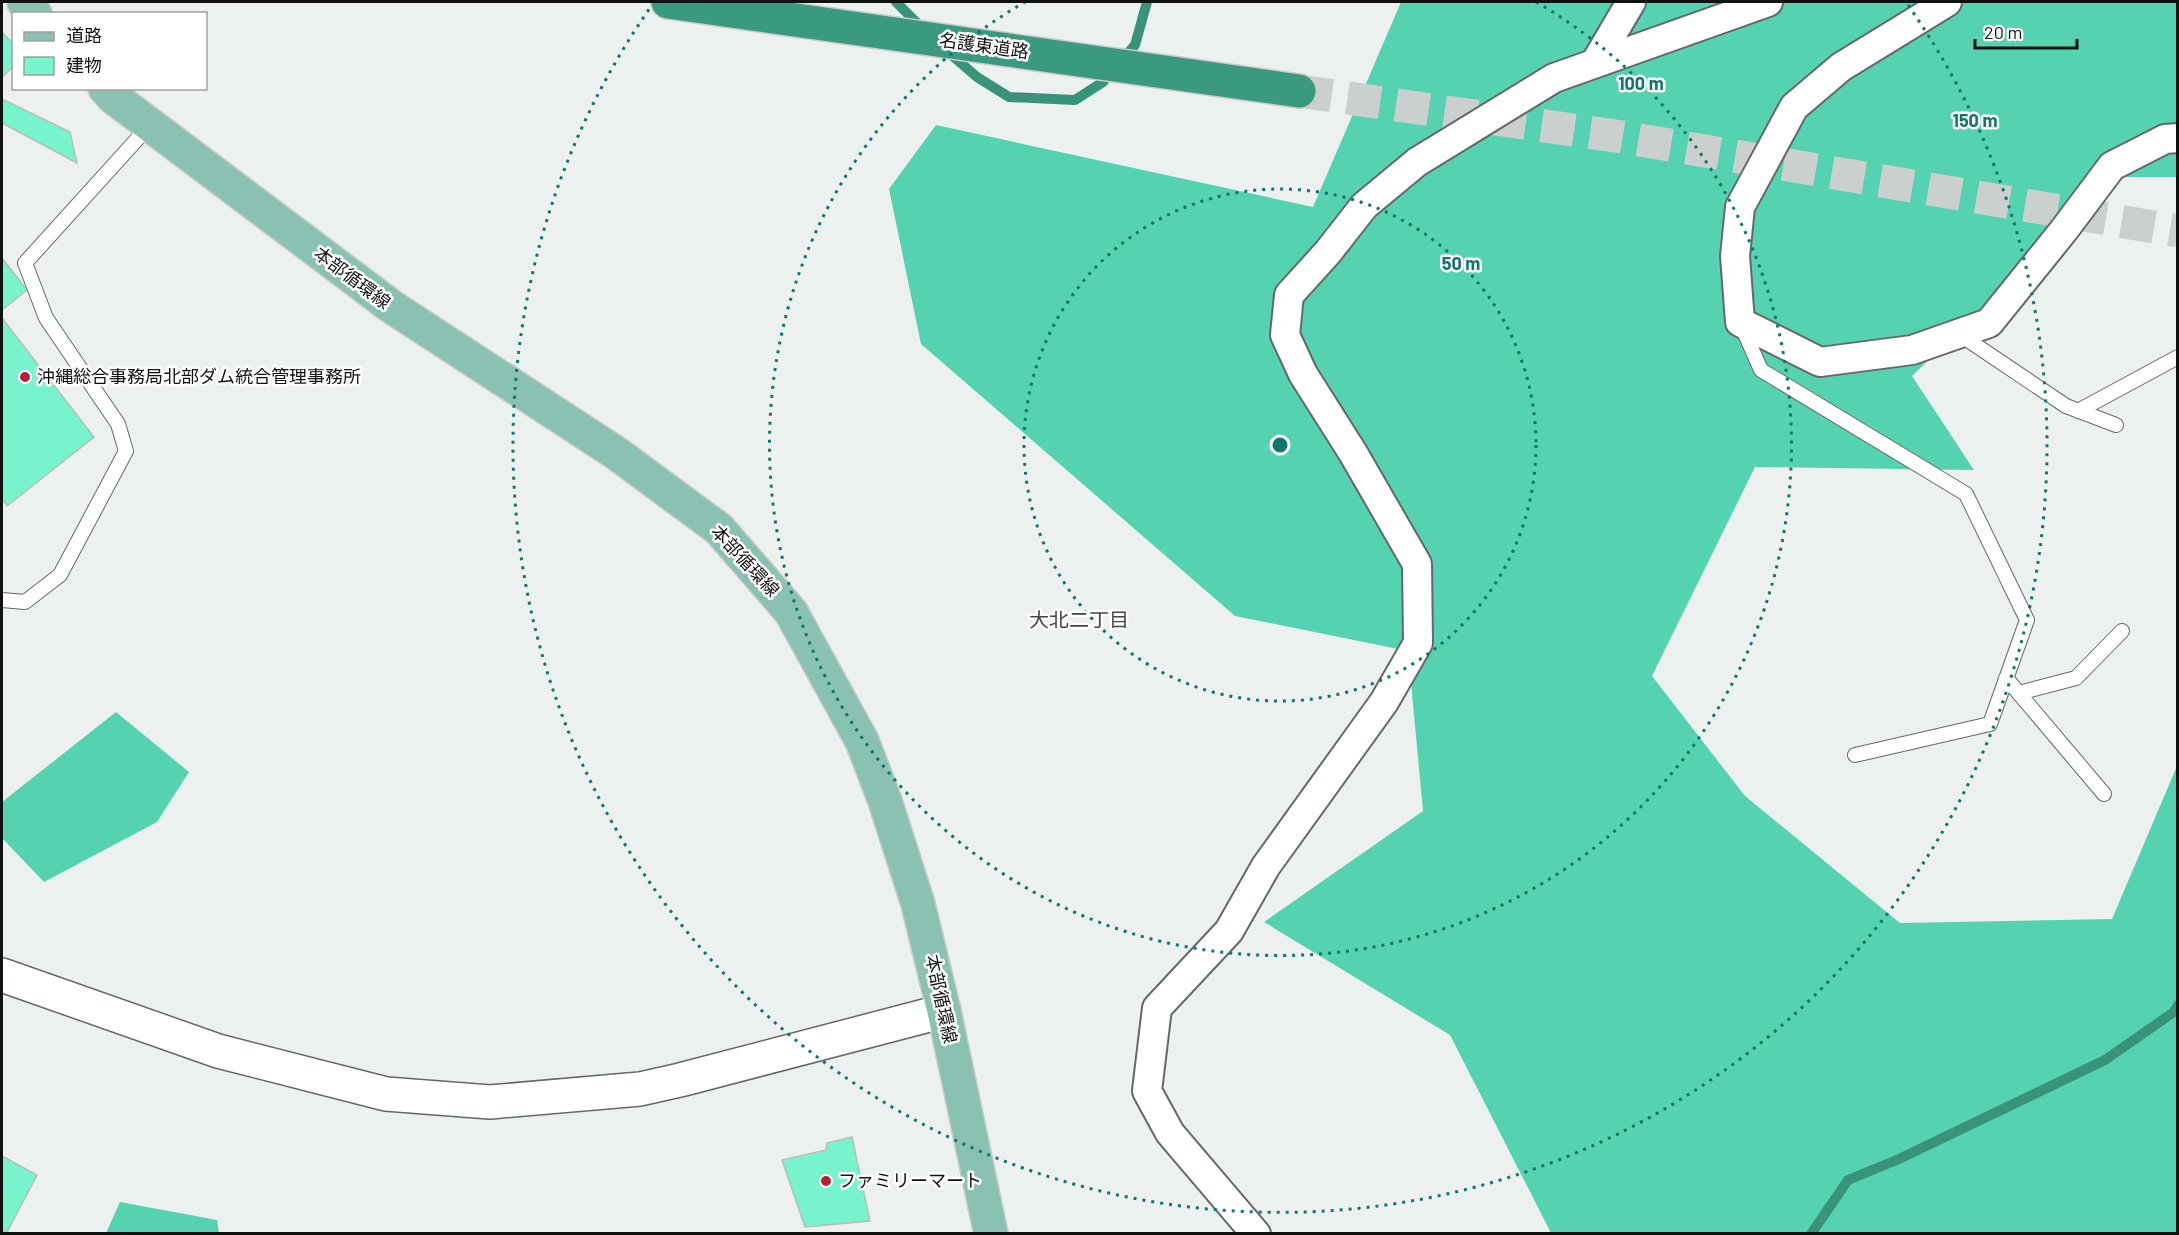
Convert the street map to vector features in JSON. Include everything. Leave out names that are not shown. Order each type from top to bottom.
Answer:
[{"type":"highway","name":"名護東道路","points":[[668,2],[1294,90]]},
{"type":"main road","name":"本部循環線","points":[[107,90],[113,97],[392,307],[616,453],[719,529],[791,612],[862,741],[885,801],[918,904],[944,1011],[991,1233]]},
{"type":"street","points":[[1595,63],[1631,2]]},
{"type":"street","points":[[1256,1233],[1170,1133],[1147,1091],[1157,1008],[1229,931],[1266,866],[1384,702],[1418,643],[1416,564],[1353,453],[1303,374],[1285,334],[1289,295],[1328,252],[1364,206],[1417,162],[1554,78],[1768,2]]},
{"type":"street","points":[[1947,2],[1841,68],[1794,107],[1740,207],[1735,256],[1740,322],[1820,362],[1912,350],[1989,323],[2112,166],[2165,139],[2178,138]]},
{"type":"street","points":[[2,975],[218,1051],[386,1094],[490,1102],[640,1089],[944,1011]]},
{"type":"lane","points":[[2,600],[25,602],[60,576],[126,451],[118,424],[46,318],[25,263],[150,125]]},
{"type":"lane","points":[[1740,322],[1761,370],[1966,494],[2027,620],[1990,724],[1855,754]]},
{"type":"lane","points":[[1959,334],[2066,406],[2116,425]]},
{"type":"lane","points":[[2078,411],[2178,357]]},
{"type":"lane","points":[[2019,693],[2076,678],[2122,631]]},
{"type":"lane","points":[[2006,678],[2104,794]]},
{"type":"green space","points":[[1401,2],[2177,2],[2177,177],[2116,177],[1912,376],[1974,470],[1755,467],[1652,676],[1745,796],[1900,923],[2112,919],[2177,766],[2177,1233],[1551,1233],[1450,1035],[1264,922],[1423,811],[1408,651],[1235,616],[921,344],[889,189],[936,125],[1313,207]]},
{"type":"green space","points":[[116,712],[189,772],[157,822],[44,882],[2,838],[2,802]]},
{"type":"green space","points":[[120,1202],[217,1220],[219,1233],[106,1233]]},
{"type":"building","points":[[2,32],[12,43],[12,68],[2,77]]},
{"type":"building","points":[[2,99],[70,132],[77,163],[2,123]]},
{"type":"building","points":[[2,258],[27,290],[2,310]]},
{"type":"building","name":"沖縄総合事務局北部ダム統合管理事務所","points":[[2,318],[94,437],[7,506],[2,499]]},
{"type":"building","name":"ファミリーマート","points":[[852,1137],[870,1221],[805,1227],[782,1160],[826,1150],[827,1143]]},
{"type":"building","points":[[2,1156],[37,1175],[6,1234],[2,1234]]},
{"type":"waterway","points":[[896,2],[923,29]]},
{"type":"waterway","points":[[948,52],[977,77],[1009,97],[1075,100],[1103,82],[1135,45],[1147,2]]},
{"type":"waterway","points":[[1811,1234],[1848,1180],[1899,1159],[2105,1060],[2174,1012],[2178,1005]]},
{"type":"tunnel","points":[[1299,91],[1622,137],[2178,231]]},
{"type":"place","name":"沖縄総合事務局北部ダム統合管理事務所","points":[[25,377]]},
{"type":"place","name":"ファミリーマート","points":[[826,1181]]},
{"type":"district","name":"大北二丁目","points":[[1079,620]]}]
